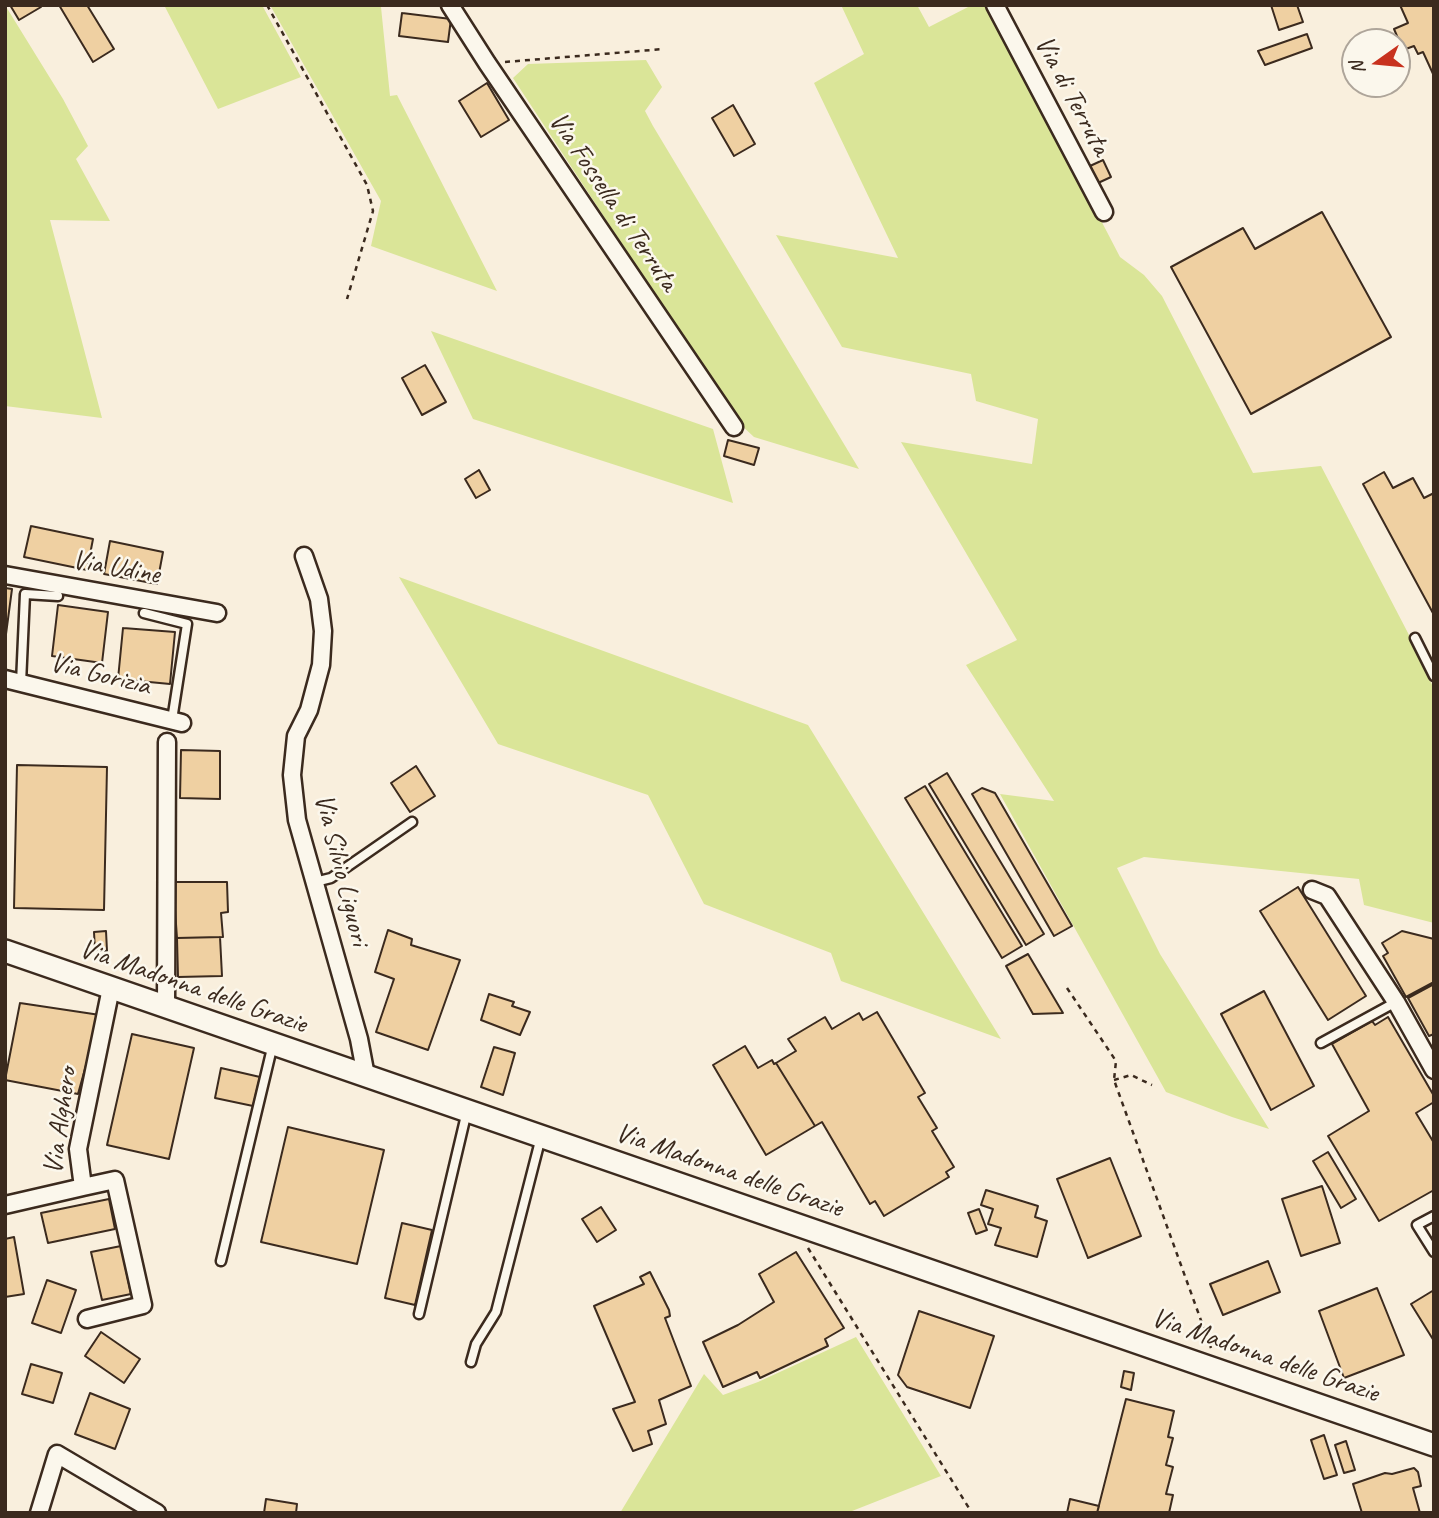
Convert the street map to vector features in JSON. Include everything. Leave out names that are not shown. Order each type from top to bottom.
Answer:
[{"type":"street","name":"Via Fossella di Terruta","points":[[450,5],[734,427]]},
{"type":"street","name":"Via di Terruta","points":[[995,5],[1104,212]]},
{"type":"street","name":"Via Silvio Liguori","points":[[304,556],[319,599],[323,631],[321,665],[309,710],[296,736],[292,775],[297,820],[359,1040],[366,1076]]},
{"type":"street","name":"Via Udine","points":[[5,575],[217,612]]},
{"type":"street","name":"Via Gorizia","points":[[13,681],[177,721]]},
{"type":"street","points":[[166,1007],[167,742]]},
{"type":"street","points":[[1312,890],[1327,895],[1396,1002],[1434,1070]]},
{"type":"street","name":"Via Madonna delle Grazie","points":[[5,951],[1434,1445]]},
{"type":"street","name":"Via Alghero","points":[[5,1205],[83,1187],[78,1149],[111,988]]},
{"type":"street","points":[[83,1187],[115,1180],[143,1306],[87,1319]]},
{"type":"street","points":[[38,1513],[57,1454],[157,1513]]},
{"type":"lane","points":[[13,681],[24,594],[58,596]]},
{"type":"lane","points":[[144,613],[187,624],[177,721]]},
{"type":"lane","points":[[1415,638],[1434,676]]},
{"type":"lane","points":[[315,883],[331,878],[412,822]]},
{"type":"lane","points":[[1321,1043],[1396,1002]]},
{"type":"lane","points":[[221,1261],[273,1044]]},
{"type":"lane","points":[[419,1314],[467,1111]]},
{"type":"lane","points":[[471,1362],[476,1344],[496,1312],[541,1137]]},
{"type":"lane","points":[[1434,1216],[1417,1225],[1434,1252]]},
{"type":"path","points":[[267,5],[367,185],[373,211],[347,299]]},
{"type":"path","points":[[487,63],[664,49]]},
{"type":"path","points":[[1067,988],[1116,1061],[1114,1080],[1212,1351],[1215,1368]]},
{"type":"path","points":[[1114,1080],[1131,1075],[1152,1085]]},
{"type":"path","points":[[809,1228],[806,1246],[972,1513]]},
{"type":"green space","points":[[5,5],[63,99],[88,146],[76,159],[110,221],[50,220],[102,418],[5,406]]},
{"type":"green space","points":[[164,5],[262,5],[301,77],[218,109]]},
{"type":"green space","points":[[270,5],[381,7],[390,96],[397,95],[497,291],[371,246],[381,201]]},
{"type":"green space","points":[[841,5],[917,5],[929,27],[972,5],[989,5],[1120,257],[1144,275],[1162,296],[1253,473],[1321,466],[1408,633],[1434,689],[1434,923],[1364,905],[1359,879],[1144,857],[1117,868],[1160,954],[1269,1129],[1166,1092],[1000,794],[1054,801],[966,665],[1017,640],[901,442],[1032,464],[1038,419],[976,401],[971,374],[842,347],[776,235],[898,258],[814,83],[864,54]]},
{"type":"green space","points":[[646,60],[662,87],[645,111],[859,469],[754,437],[740,424],[513,78],[528,64]]},
{"type":"green space","points":[[431,331],[713,429],[733,503],[473,419]]},
{"type":"green space","points":[[399,577],[808,725],[1001,1039],[841,981],[831,953],[704,904],[648,795],[498,744]]},
{"type":"green space","points":[[856,1337],[941,1476],[847,1513],[620,1513],[704,1374],[723,1395]]},
{"type":"building","points":[[10,5],[40,5],[41,7],[19,20]]},
{"type":"building","points":[[59,5],[87,5],[114,49],[93,62]]},
{"type":"building","points":[[1271,5],[1297,5],[1303,22],[1279,30]]},
{"type":"building","points":[[1400,5],[1434,5],[1434,76],[1423,52],[1418,54],[1414,46],[1411,47],[1411,28],[1396,28],[1408,23]]},
{"type":"building","points":[[402,13],[451,19],[448,42],[399,36]]},
{"type":"building","points":[[1307,34],[1312,48],[1265,65],[1258,51]]},
{"type":"building","points":[[487,83],[509,120],[481,137],[459,101]]},
{"type":"building","points":[[733,105],[755,144],[734,156],[712,118]]},
{"type":"building","points":[[1103,160],[1111,177],[1098,183],[1090,166]]},
{"type":"building","points":[[1322,212],[1391,337],[1251,414],[1171,267],[1243,228],[1255,249]]},
{"type":"building","points":[[425,365],[446,402],[422,415],[402,378]]},
{"type":"building","points":[[728,440],[759,448],[754,465],[724,456]]},
{"type":"building","points":[[479,470],[490,490],[476,498],[465,479]]},
{"type":"building","points":[[1384,472],[1393,488],[1413,478],[1424,498],[1434,493],[1434,615],[1363,484]]},
{"type":"building","points":[[31,526],[93,539],[87,570],[24,557]]},
{"type":"building","points":[[110,541],[163,552],[157,584],[104,574]]},
{"type":"building","points":[[5,588],[12,589],[6,634],[5,634]]},
{"type":"building","points":[[58,605],[108,612],[102,663],[52,656]]},
{"type":"building","points":[[123,628],[175,632],[170,684],[118,679]]},
{"type":"building","points":[[181,750],[220,751],[220,799],[180,798]]},
{"type":"building","points":[[17,765],[107,767],[104,910],[14,908]]},
{"type":"building","points":[[416,766],[435,796],[410,812],[391,783]]},
{"type":"building","points":[[947,773],[1044,934],[1026,945],[929,784]]},
{"type":"building","points":[[925,786],[1022,946],[1002,958],[905,798]]},
{"type":"building","points":[[982,788],[995,793],[1072,926],[1054,936],[972,794]]},
{"type":"building","points":[[173,882],[227,882],[228,912],[221,913],[223,937],[177,938]]},
{"type":"building","points":[[1298,887],[1366,996],[1328,1020],[1260,911]]},
{"type":"building","points":[[388,930],[412,939],[411,945],[460,960],[428,1050],[376,1032],[394,979],[375,972]]},
{"type":"building","points":[[106,931],[107,951],[95,951],[94,932]]},
{"type":"building","points":[[1402,931],[1434,939],[1434,982],[1406,997],[1383,956],[1388,953],[1382,943]]},
{"type":"building","points":[[220,937],[222,976],[178,977],[177,938]]},
{"type":"building","points":[[1028,954],[1063,1013],[1033,1014],[1006,966]]},
{"type":"building","points":[[1434,984],[1434,1034],[1429,1036],[1408,998]]},
{"type":"building","points":[[1264,991],[1314,1086],[1271,1110],[1221,1014]]},
{"type":"building","points":[[489,994],[514,1002],[512,1006],[530,1012],[520,1035],[481,1020]]},
{"type":"building","points":[[20,1003],[100,1015],[78,1094],[5,1080]]},
{"type":"building","points":[[877,1012],[925,1093],[918,1097],[937,1128],[932,1131],[954,1167],[946,1172],[949,1177],[884,1216],[875,1201],[870,1204],[822,1122],[815,1126],[776,1063],[796,1051],[788,1039],[825,1017],[832,1029],[859,1013],[863,1020]]},
{"type":"building","points":[[1388,1017],[1434,1096],[1434,1102],[1416,1113],[1434,1143],[1434,1190],[1379,1221],[1328,1136],[1369,1111],[1332,1044],[1372,1021],[1375,1025]]},
{"type":"building","points":[[132,1034],[194,1048],[169,1159],[107,1145]]},
{"type":"building","points":[[745,1046],[758,1068],[772,1060],[776,1063],[815,1126],[766,1155],[713,1065]]},
{"type":"building","points":[[494,1047],[515,1053],[503,1095],[481,1087]]},
{"type":"building","points":[[221,1068],[260,1077],[253,1106],[215,1098]]},
{"type":"building","points":[[288,1127],[384,1150],[357,1264],[261,1242]]},
{"type":"building","points":[[1328,1152],[1356,1199],[1341,1208],[1313,1161]]},
{"type":"building","points":[[1110,1158],[1141,1236],[1088,1258],[1057,1179]]},
{"type":"building","points":[[1322,1186],[1340,1243],[1301,1256],[1282,1199]]},
{"type":"building","points":[[986,1190],[1038,1206],[1035,1217],[1047,1221],[1037,1257],[995,1245],[1001,1228],[988,1224],[993,1209],[981,1205]]},
{"type":"building","points":[[109,1199],[115,1229],[48,1243],[41,1213]]},
{"type":"building","points":[[601,1207],[616,1230],[597,1242],[582,1219]]},
{"type":"building","points":[[979,1209],[987,1230],[976,1234],[968,1213]]},
{"type":"building","points":[[402,1223],[432,1230],[415,1305],[385,1298]]},
{"type":"building","points":[[14,1237],[24,1294],[5,1297],[5,1239]]},
{"type":"building","points":[[121,1246],[131,1294],[102,1300],[91,1252]]},
{"type":"building","points":[[796,1252],[844,1328],[825,1339],[828,1346],[760,1378],[757,1372],[723,1387],[703,1342],[738,1325],[774,1302],[759,1274]]},
{"type":"building","points":[[1268,1261],[1280,1292],[1223,1315],[1210,1284]]},
{"type":"building","points":[[650,1272],[669,1310],[670,1316],[665,1318],[691,1386],[659,1400],[666,1424],[648,1431],[652,1444],[633,1451],[613,1409],[635,1402],[594,1306],[644,1284],[640,1277]]},
{"type":"building","points":[[47,1280],[76,1290],[61,1333],[32,1323]]},
{"type":"building","points":[[1377,1288],[1404,1355],[1344,1378],[1319,1311]]},
{"type":"building","points":[[1434,1290],[1434,1341],[1411,1304]]},
{"type":"building","points":[[919,1311],[994,1336],[970,1408],[907,1387],[898,1375]]},
{"type":"building","points":[[101,1332],[140,1359],[124,1383],[85,1356]]},
{"type":"building","points":[[31,1364],[62,1373],[53,1403],[22,1394]]},
{"type":"building","points":[[1124,1371],[1134,1373],[1131,1390],[1121,1387]]},
{"type":"building","points":[[90,1393],[130,1409],[115,1449],[75,1434]]},
{"type":"building","points":[[1126,1399],[1174,1411],[1168,1437],[1173,1438],[1166,1465],[1173,1467],[1166,1494],[1173,1495],[1169,1513],[1097,1513]]},
{"type":"building","points":[[1324,1435],[1337,1475],[1324,1479],[1311,1440]]},
{"type":"building","points":[[1346,1441],[1355,1470],[1344,1473],[1335,1445]]},
{"type":"building","points":[[1414,1468],[1418,1472],[1421,1486],[1413,1488],[1420,1513],[1362,1513],[1353,1484],[1385,1473],[1392,1474]]},
{"type":"building","points":[[266,1499],[297,1504],[296,1513],[264,1513]]},
{"type":"building","points":[[1070,1499],[1099,1506],[1097,1513],[1067,1513]]}]
